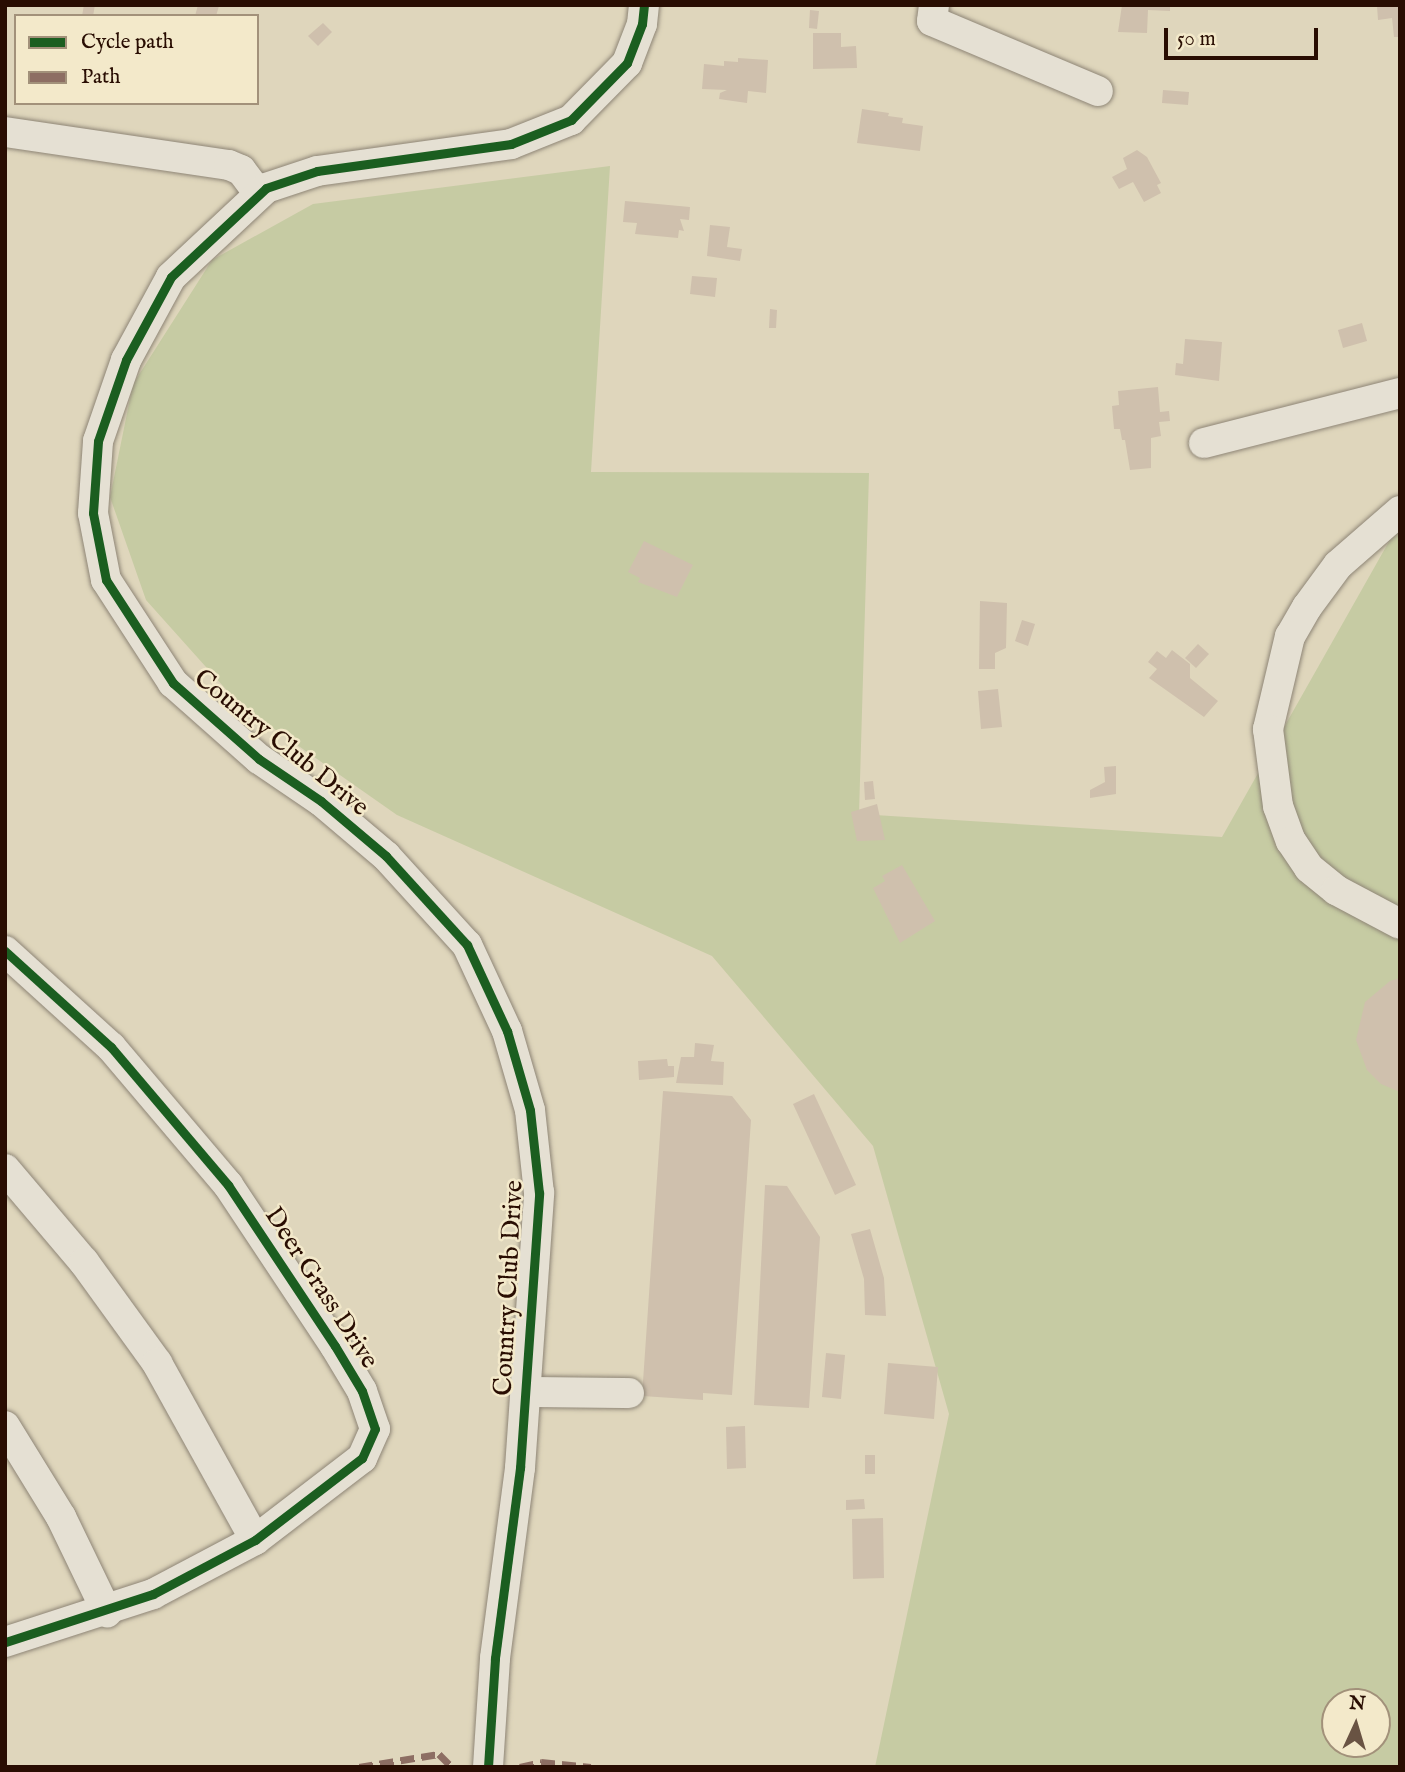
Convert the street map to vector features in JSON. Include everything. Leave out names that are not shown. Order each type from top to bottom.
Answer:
[{"type":"street","name":"Country Club Drive","points":[[488,1767],[495,1658],[526,1392],[539,1193],[530,1110],[507,1031],[467,945],[386,856],[321,801],[259,759],[173,683],[106,580],[93,513],[98,441],[106,408],[126,360],[171,277],[259,194],[317,171],[511,144],[571,120],[627,63],[642,24],[643,5]]},
{"type":"street","points":[[934,5],[932,21],[1098,91]]},
{"type":"street","points":[[5,132],[229,165],[242,170],[259,194]]},
{"type":"street","points":[[1204,443],[1400,393]]},
{"type":"street","points":[[1400,511],[1338,565],[1307,607],[1290,636],[1268,729],[1278,806],[1291,841],[1309,868],[1336,890],[1400,924]]},
{"type":"street","name":"Deer Grass Drive","points":[[5,951],[73,1010],[168,1110],[270,1243],[367,1403],[375,1429],[368,1452],[255,1540],[183,1580],[107,1612],[5,1642]]},
{"type":"street","points":[[5,1169],[85,1262],[143,1342],[182,1405],[255,1540]]},
{"type":"street","points":[[526,1392],[629,1393]]},
{"type":"street","points":[[5,1426],[61,1517],[107,1612]]},
{"type":"green space","points":[[610,166],[591,472],[869,473],[859,814],[1222,837],[1400,522],[1400,1767],[875,1767],[949,1414],[873,1146],[712,956],[397,815],[240,705],[146,600],[110,497],[133,384],[212,260],[313,204]]},
{"type":"building","points":[[84,5],[95,5],[93,14],[82,14]]},
{"type":"building","points":[[198,5],[219,6],[217,14],[196,14]]},
{"type":"building","points":[[1122,5],[1170,5],[1170,11],[1148,10],[1147,33],[1118,32]]},
{"type":"building","points":[[1400,5],[1400,37],[1394,37],[1392,18],[1378,20],[1377,6]]},
{"type":"building","points":[[810,10],[819,11],[817,29],[809,28]]},
{"type":"building","points":[[323,23],[332,32],[318,46],[308,36]]},
{"type":"building","points":[[813,33],[841,33],[841,47],[856,46],[857,68],[813,69]]},
{"type":"building","points":[[738,58],[768,60],[766,93],[748,91],[747,103],[719,99],[720,93],[727,90],[702,89],[704,64],[724,66],[724,61],[738,62]]},
{"type":"building","points":[[1163,90],[1189,92],[1188,105],[1162,103]]},
{"type":"building","points":[[862,109],[889,113],[888,116],[903,118],[902,123],[923,126],[920,151],[857,143]]},
{"type":"building","points":[[1137,150],[1147,157],[1161,183],[1157,185],[1161,193],[1144,202],[1133,182],[1119,189],[1112,177],[1127,169],[1123,158]]},
{"type":"building","points":[[625,201],[690,207],[689,220],[680,219],[684,231],[679,230],[678,238],[635,234],[637,223],[623,222]]},
{"type":"building","points":[[710,225],[730,227],[727,247],[742,249],[740,261],[707,256]]},
{"type":"building","points":[[692,276],[717,278],[715,297],[690,294]]},
{"type":"building","points":[[770,309],[777,310],[776,328],[769,328]]},
{"type":"building","points":[[1362,323],[1367,341],[1343,348],[1338,330]]},
{"type":"building","points":[[1185,339],[1222,342],[1219,381],[1175,375],[1176,363],[1183,364]]},
{"type":"building","points":[[1158,387],[1160,412],[1169,411],[1170,421],[1159,422],[1161,436],[1151,438],[1151,468],[1130,470],[1125,440],[1122,440],[1120,429],[1114,429],[1112,406],[1119,405],[1118,391]]},
{"type":"building","points":[[644,541],[693,565],[677,597],[638,582],[640,578],[628,572]]},
{"type":"building","points":[[980,601],[1007,603],[1006,648],[995,653],[995,669],[979,669]]},
{"type":"building","points":[[1022,620],[1035,624],[1028,646],[1015,641]]},
{"type":"building","points":[[1198,644],[1209,654],[1196,668],[1185,658]]},
{"type":"building","points":[[1172,650],[1190,664],[1190,678],[1218,701],[1204,717],[1149,678],[1157,669],[1148,662],[1157,651],[1166,658]]},
{"type":"building","points":[[998,689],[1002,727],[981,729],[978,691]]},
{"type":"building","points":[[1116,766],[1116,794],[1090,798],[1090,790],[1105,782],[1104,767]]},
{"type":"building","points":[[873,781],[875,799],[865,800],[864,782]]},
{"type":"building","points":[[877,804],[885,840],[857,841],[851,812]]},
{"type":"building","points":[[902,865],[935,921],[900,943],[873,888],[885,881],[882,876]]},
{"type":"building","points":[[1400,978],[1400,1092],[1381,1084],[1367,1070],[1356,1040],[1365,1002],[1390,981]]},
{"type":"building","points":[[695,1043],[714,1045],[711,1061],[724,1062],[723,1085],[676,1083],[681,1057],[694,1057]]},
{"type":"building","points":[[667,1059],[668,1066],[674,1066],[674,1077],[639,1080],[638,1061]]},
{"type":"building","points":[[663,1091],[732,1096],[751,1120],[732,1395],[703,1393],[703,1400],[642,1396]]},
{"type":"building","points":[[814,1094],[856,1185],[835,1195],[793,1104]]},
{"type":"building","points":[[765,1185],[787,1186],[820,1237],[809,1408],[754,1405]]},
{"type":"building","points":[[870,1229],[884,1278],[886,1316],[865,1315],[864,1279],[851,1234]]},
{"type":"building","points":[[826,1353],[845,1355],[841,1399],[822,1397]]},
{"type":"building","points":[[888,1363],[938,1367],[934,1419],[884,1414]]},
{"type":"building","points":[[745,1426],[746,1468],[727,1469],[726,1427]]},
{"type":"building","points":[[865,1455],[875,1455],[875,1474],[865,1474]]},
{"type":"building","points":[[864,1499],[865,1509],[846,1510],[846,1500]]},
{"type":"building","points":[[883,1518],[884,1578],[853,1579],[852,1519]]},
{"type":"marked path","points":[[359,1767],[439,1754],[452,1767]]},
{"type":"marked path","points":[[520,1767],[541,1762],[591,1767]]},
{"type":"cycle path","points":[[488,1767],[495,1658],[520,1468],[539,1193],[530,1110],[507,1031],[467,945],[386,856],[321,801],[259,759],[173,683],[106,580],[93,513],[98,441],[126,360],[171,277],[266,188],[317,171],[511,144],[571,120],[627,63],[642,24],[644,5]]},
{"type":"cycle path","points":[[5,951],[111,1047],[228,1185],[335,1346],[362,1391],[375,1429],[362,1458],[255,1540],[153,1594],[5,1642]]}]
